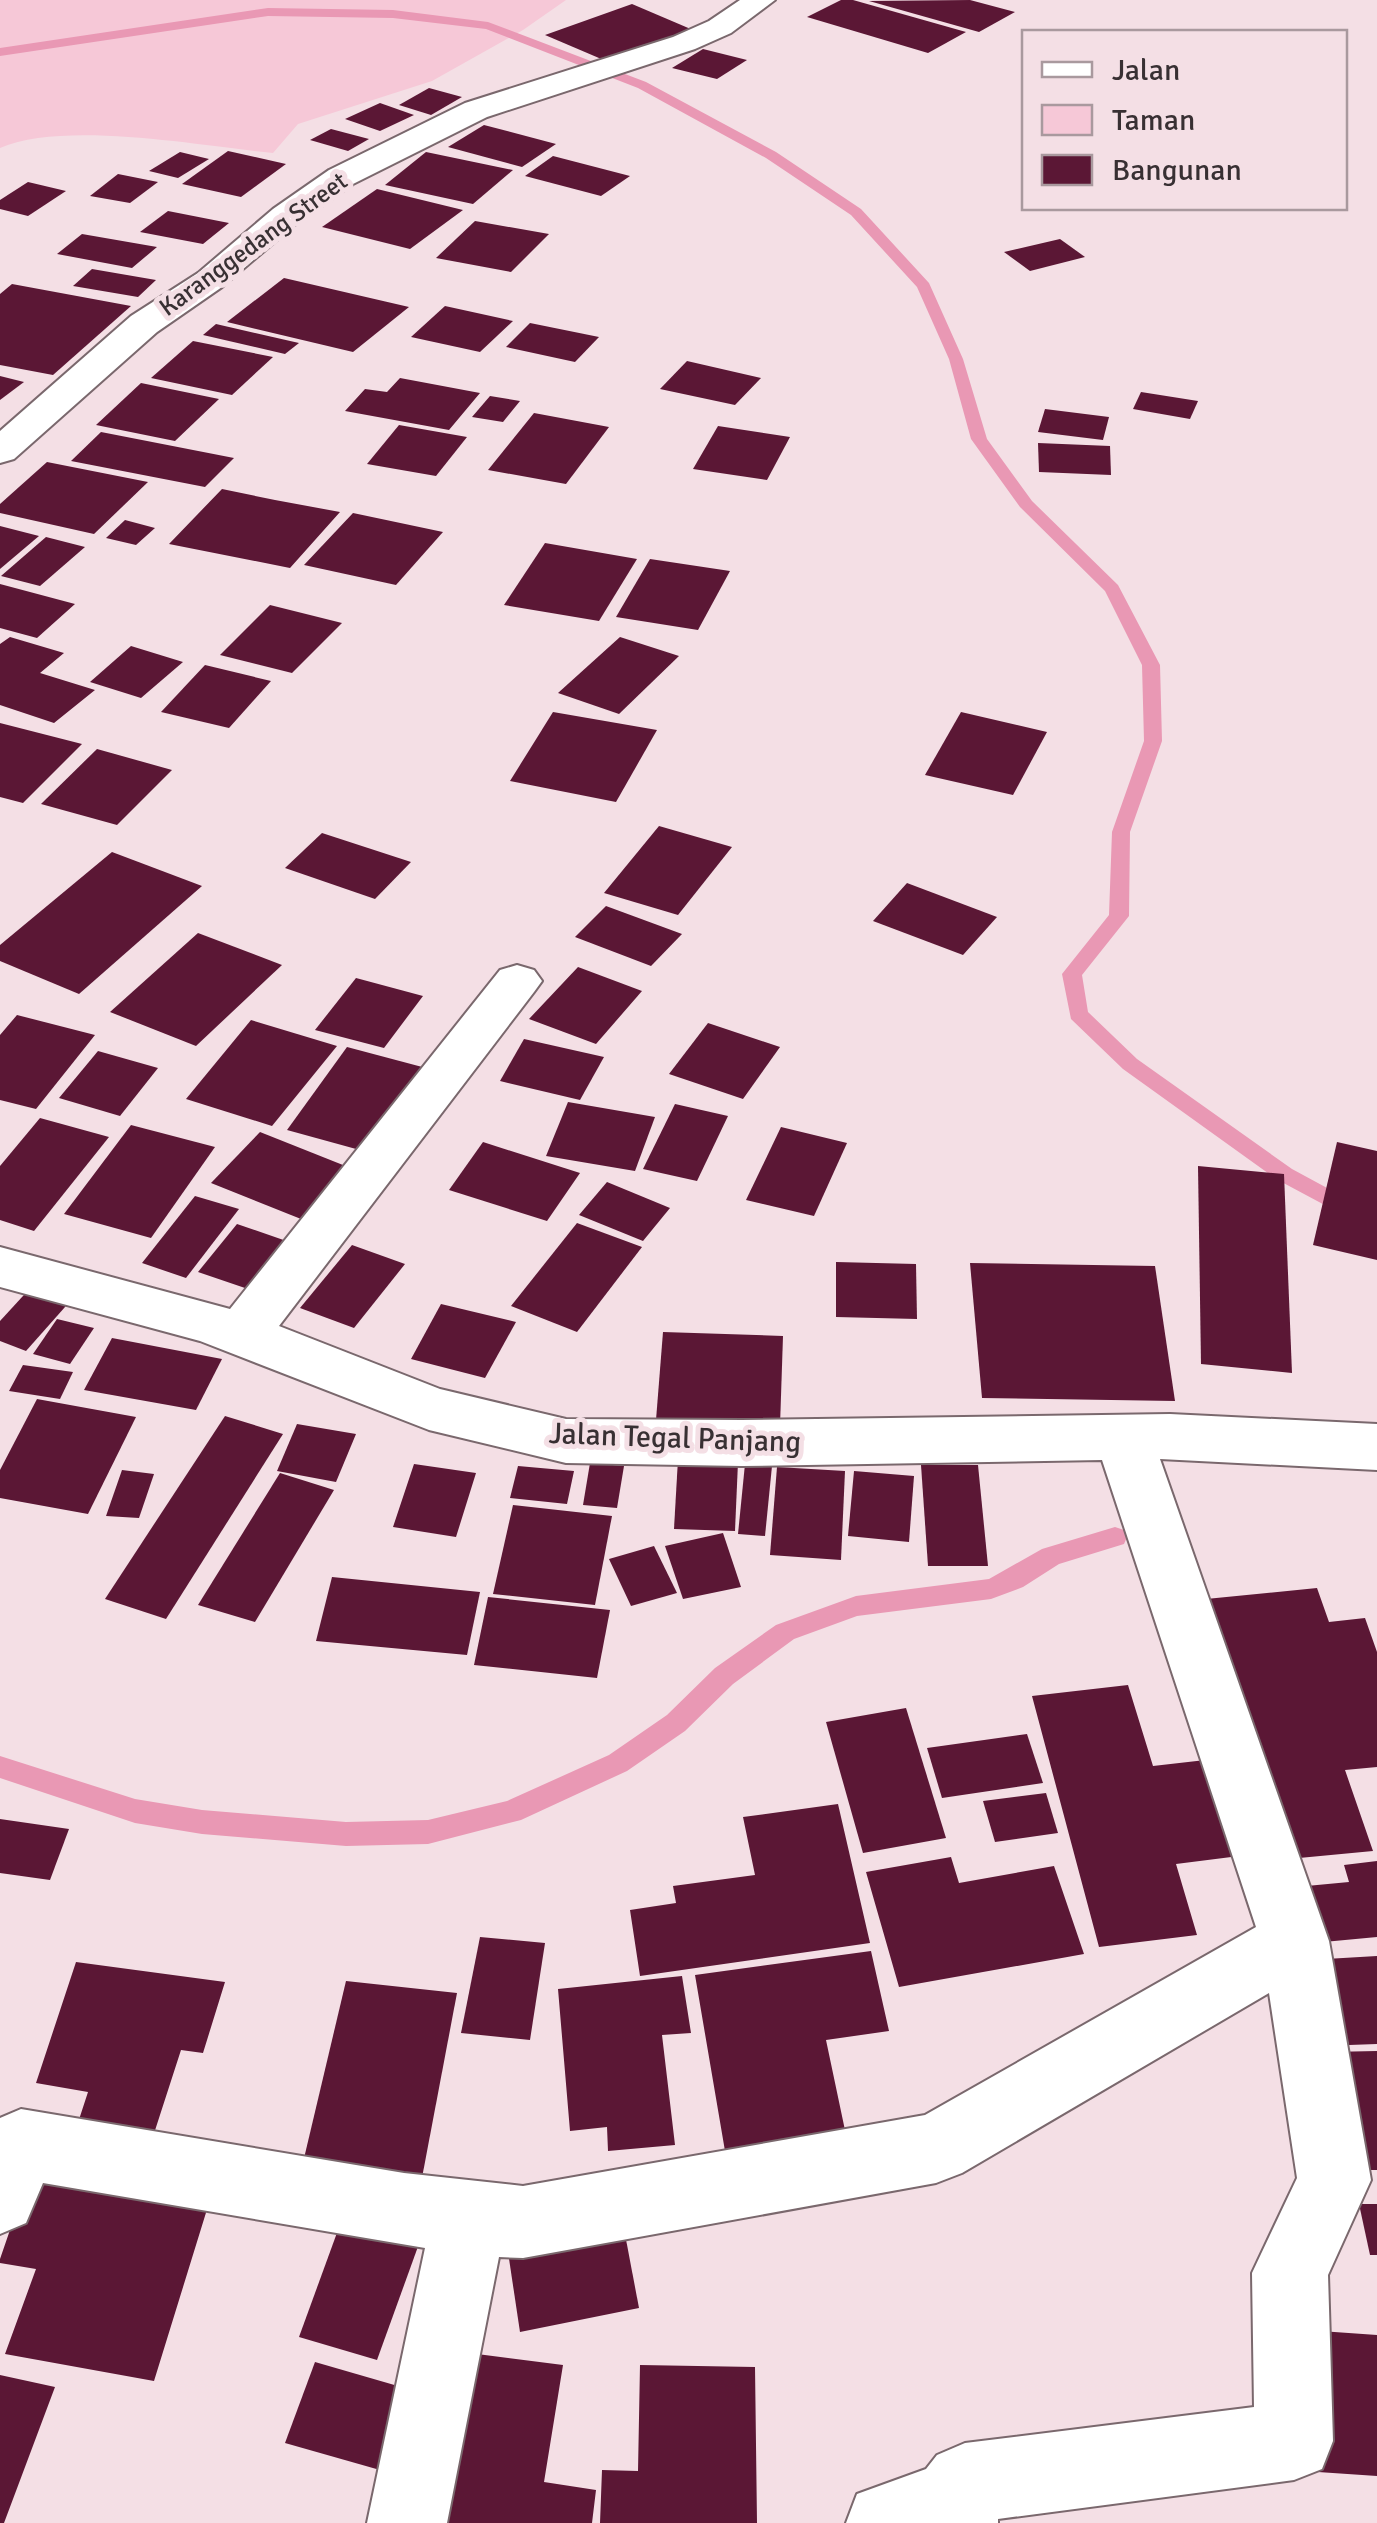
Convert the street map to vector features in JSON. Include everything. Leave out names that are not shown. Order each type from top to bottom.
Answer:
[{"type":"street","name":"Karanggedang Street","points":[[0,451],[144,324],[210,280],[341,176],[476,110],[651,56],[720,27],[760,0]]},
{"type":"street","points":[[241,1335],[516,980]]},
{"type":"street","name":"Jalan Tegal Panjang","points":[[0,1267],[241,1335],[429,1408],[566,1441],[742,1444],[1123,1436],[1306,1440],[1377,1446]]},
{"type":"street","points":[[933,2515],[966,2483],[1294,2441],[1290,2273],[1355,2182],[1295,1942],[1123,1436]]},
{"type":"street","points":[[0,2198],[21,2144],[469,2219],[524,2222],[936,2148],[1295,1942]]},
{"type":"street","points":[[407,2523],[469,2219]]},
{"type":"green space","points":[[0,0],[566,0],[523,30],[432,81],[298,124],[273,153],[96,135],[27,140],[0,148]]},
{"type":"building","points":[[841,0],[966,32],[928,53],[807,17]]},
{"type":"building","points":[[970,0],[1015,12],[979,32],[869,1]]},
{"type":"building","points":[[632,4],[693,30],[606,61],[545,35]]},
{"type":"building","points":[[703,49],[747,60],[717,79],[672,68]]},
{"type":"building","points":[[429,88],[462,97],[431,115],[399,105]]},
{"type":"building","points":[[380,103],[414,115],[380,131],[345,119]]},
{"type":"building","points":[[484,125],[556,144],[522,167],[448,147]]},
{"type":"building","points":[[331,129],[369,139],[348,151],[310,140]]},
{"type":"building","points":[[228,151],[286,164],[241,197],[182,184]]},
{"type":"building","points":[[180,152],[209,159],[178,178],[149,171]]},
{"type":"building","points":[[426,152],[513,170],[473,204],[385,185]]},
{"type":"building","points":[[553,156],[630,176],[601,196],[525,176]]},
{"type":"building","points":[[118,174],[158,182],[130,203],[90,196]]},
{"type":"building","points":[[28,182],[66,191],[28,216],[0,209],[0,200]]},
{"type":"building","points":[[377,189],[463,210],[410,249],[322,227]]},
{"type":"building","points":[[168,211],[229,223],[203,244],[140,232]]},
{"type":"building","points":[[475,221],[549,234],[511,272],[436,258]]},
{"type":"building","points":[[82,234],[157,247],[132,268],[57,254]]},
{"type":"building","points":[[1060,239],[1085,257],[1030,271],[1004,252]]},
{"type":"building","points":[[92,269],[156,280],[138,297],[73,286]]},
{"type":"building","points":[[284,278],[409,307],[353,352],[227,322]]},
{"type":"building","points":[[12,284],[131,306],[53,375],[0,365],[0,294]]},
{"type":"building","points":[[445,306],[513,321],[480,352],[411,337]]},
{"type":"building","points":[[530,323],[599,337],[575,362],[506,347]]},
{"type":"building","points":[[216,324],[299,343],[285,354],[203,335]]},
{"type":"building","points":[[193,341],[273,357],[232,395],[151,378]]},
{"type":"building","points":[[687,361],[761,378],[735,405],[660,389]]},
{"type":"building","points":[[0,376],[24,382],[0,400]]},
{"type":"building","points":[[400,378],[480,393],[449,430],[345,411],[365,389],[387,392]]},
{"type":"building","points":[[141,383],[219,399],[175,441],[96,425]]},
{"type":"building","points":[[1141,392],[1198,401],[1190,419],[1133,409]]},
{"type":"building","points":[[490,396],[520,401],[503,422],[472,417]]},
{"type":"building","points":[[1045,409],[1109,417],[1103,440],[1038,432]]},
{"type":"building","points":[[534,413],[609,427],[566,484],[488,470]]},
{"type":"building","points":[[399,425],[467,437],[436,476],[367,464]]},
{"type":"building","points":[[718,426],[790,437],[767,480],[693,469]]},
{"type":"building","points":[[101,432],[234,458],[205,487],[71,461]]},
{"type":"building","points":[[1038,443],[1110,446],[1111,475],[1039,472]]},
{"type":"building","points":[[47,462],[148,482],[94,534],[0,513],[0,504]]},
{"type":"building","points":[[222,489],[340,512],[290,568],[169,544]]},
{"type":"building","points":[[353,513],[443,532],[396,585],[304,565]]},
{"type":"building","points":[[125,520],[155,528],[136,545],[106,538]]},
{"type":"building","points":[[0,526],[39,536],[0,569]]},
{"type":"building","points":[[46,537],[85,547],[40,586],[1,576]]},
{"type":"building","points":[[545,543],[637,559],[599,621],[504,605]]},
{"type":"building","points":[[650,559],[730,571],[698,630],[616,617]]},
{"type":"building","points":[[0,584],[75,604],[37,638],[0,628]]},
{"type":"building","points":[[270,605],[342,623],[292,673],[220,655]]},
{"type":"building","points":[[10,637],[64,653],[40,673],[95,690],[54,723],[0,705],[0,644]]},
{"type":"building","points":[[620,637],[679,656],[619,714],[558,693]]},
{"type":"building","points":[[131,646],[183,662],[141,698],[90,682]]},
{"type":"building","points":[[205,665],[271,681],[229,728],[161,712]]},
{"type":"building","points":[[553,712],[657,730],[616,802],[510,781]]},
{"type":"building","points":[[961,712],[1047,732],[1013,795],[925,775]]},
{"type":"building","points":[[0,723],[82,744],[23,803],[0,797]]},
{"type":"building","points":[[97,749],[172,770],[117,825],[41,804]]},
{"type":"building","points":[[659,826],[732,847],[678,915],[604,893]]},
{"type":"building","points":[[322,833],[411,862],[375,899],[285,868]]},
{"type":"building","points":[[112,852],[202,886],[79,994],[0,961],[0,945]]},
{"type":"building","points":[[907,883],[997,917],[963,955],[873,921]]},
{"type":"building","points":[[606,906],[682,934],[651,966],[575,937]]},
{"type":"building","points":[[198,933],[282,965],[196,1046],[110,1012]]},
{"type":"building","points":[[578,967],[642,991],[596,1044],[529,1019]]},
{"type":"building","points":[[356,978],[423,996],[384,1048],[315,1030]]},
{"type":"building","points":[[17,1015],[95,1035],[36,1109],[0,1100],[0,1035]]},
{"type":"building","points":[[251,1020],[337,1046],[272,1126],[186,1099]]},
{"type":"building","points":[[708,1023],[780,1047],[743,1099],[669,1074]]},
{"type":"building","points":[[524,1039],[604,1057],[580,1100],[500,1081]]},
{"type":"building","points":[[347,1047],[426,1068],[367,1152],[287,1130]]},
{"type":"building","points":[[98,1051],[158,1068],[120,1116],[59,1098]]},
{"type":"building","points":[[568,1102],[655,1117],[635,1171],[546,1156]]},
{"type":"building","points":[[675,1104],[728,1116],[697,1181],[643,1169]]},
{"type":"building","points":[[40,1118],[109,1137],[34,1231],[0,1220],[0,1166]]},
{"type":"building","points":[[131,1125],[215,1147],[151,1238],[64,1214]]},
{"type":"building","points":[[781,1127],[847,1143],[814,1216],[746,1200]]},
{"type":"building","points":[[260,1132],[353,1169],[306,1221],[211,1183]]},
{"type":"building","points":[[483,1142],[580,1173],[547,1221],[449,1190]]},
{"type":"building","points":[[1337,1142],[1377,1151],[1377,1260],[1313,1245]]},
{"type":"building","points":[[1198,1166],[1284,1174],[1292,1373],[1201,1364]]},
{"type":"building","points":[[607,1182],[670,1208],[643,1241],[579,1215]]},
{"type":"building","points":[[195,1196],[239,1209],[186,1278],[142,1263]]},
{"type":"building","points":[[577,1223],[642,1247],[577,1332],[511,1306]]},
{"type":"building","points":[[237,1224],[295,1244],[257,1292],[198,1272]]},
{"type":"building","points":[[352,1245],[405,1264],[354,1328],[300,1308]]},
{"type":"building","points":[[836,1262],[916,1264],[917,1319],[836,1317]]},
{"type":"building","points":[[970,1263],[1155,1266],[1175,1401],[982,1398]]},
{"type":"building","points":[[34,1284],[73,1298],[26,1351],[0,1341],[0,1321]]},
{"type":"building","points":[[441,1304],[516,1322],[485,1378],[411,1359]]},
{"type":"building","points":[[57,1319],[94,1328],[70,1364],[33,1354]]},
{"type":"building","points":[[663,1332],[783,1336],[780,1426],[656,1420]]},
{"type":"building","points":[[112,1338],[222,1359],[196,1410],[84,1390]]},
{"type":"building","points":[[23,1365],[73,1372],[60,1399],[9,1391]]},
{"type":"building","points":[[37,1399],[136,1417],[88,1514],[0,1498],[0,1470]]},
{"type":"building","points":[[225,1416],[283,1434],[166,1619],[105,1599]]},
{"type":"building","points":[[297,1424],[356,1434],[336,1482],[277,1471]]},
{"type":"building","points":[[678,1459],[738,1462],[735,1531],[674,1529]]},
{"type":"building","points":[[590,1463],[624,1466],[617,1508],[583,1505]]},
{"type":"building","points":[[414,1464],[476,1473],[456,1537],[393,1527]]},
{"type":"building","points":[[745,1464],[772,1466],[765,1536],[738,1534]]},
{"type":"building","points":[[921,1465],[978,1465],[988,1566],[928,1566]]},
{"type":"building","points":[[518,1466],[574,1471],[567,1504],[510,1498]]},
{"type":"building","points":[[777,1467],[845,1471],[841,1560],[770,1555]]},
{"type":"building","points":[[122,1470],[154,1474],[139,1518],[106,1516]]},
{"type":"building","points":[[854,1471],[914,1476],[909,1542],[848,1536]]},
{"type":"building","points":[[280,1473],[334,1490],[255,1622],[198,1605]]},
{"type":"building","points":[[513,1505],[612,1516],[595,1605],[493,1594]]},
{"type":"building","points":[[723,1533],[741,1587],[683,1599],[665,1546]]},
{"type":"building","points":[[654,1546],[677,1593],[631,1606],[609,1559]]},
{"type":"building","points":[[332,1577],[480,1592],[467,1655],[316,1641]]},
{"type":"building","points":[[1317,1588],[1329,1622],[1365,1618],[1377,1652],[1377,1767],[1345,1770],[1373,1851],[1278,1860],[1196,1600]]},
{"type":"building","points":[[488,1597],[610,1610],[597,1678],[474,1665]]},
{"type":"building","points":[[1128,1685],[1153,1766],[1223,1758],[1255,1854],[1176,1864],[1197,1935],[1099,1947],[1032,1696]]},
{"type":"building","points":[[906,1708],[946,1838],[863,1853],[826,1722]]},
{"type":"building","points":[[1027,1734],[1043,1783],[942,1798],[927,1748]]},
{"type":"building","points":[[1046,1793],[1058,1833],[995,1842],[983,1801]]},
{"type":"building","points":[[838,1804],[870,1943],[640,1976],[630,1910],[676,1903],[673,1886],[755,1875],[743,1817]]},
{"type":"building","points":[[0,1819],[69,1829],[50,1880],[0,1873]]},
{"type":"building","points":[[951,1857],[959,1883],[1054,1866],[1084,1954],[899,1987],[866,1872]]},
{"type":"building","points":[[1377,1861],[1377,1937],[1313,1943],[1296,1887],[1349,1882],[1344,1865]]},
{"type":"building","points":[[480,1937],[545,1943],[530,2040],[461,2033]]},
{"type":"building","points":[[871,1951],[889,2031],[826,2040],[846,2135],[725,2151],[695,1975]]},
{"type":"building","points":[[1377,1956],[1377,2044],[1349,2045],[1326,1959]]},
{"type":"building","points":[[76,1962],[225,1982],[203,2053],[181,2050],[148,2152],[72,2141],[88,2092],[36,2083]]},
{"type":"building","points":[[682,1976],[691,2033],[662,2035],[675,2145],[608,2151],[607,2127],[570,2131],[558,1989]]},
{"type":"building","points":[[346,1981],[457,1993],[421,2183],[301,2171]]},
{"type":"building","points":[[1377,2051],[1377,2170],[1355,2170],[1329,2052]]},
{"type":"building","points":[[49,2162],[213,2190],[154,2381],[5,2354],[36,2269],[0,2263],[0,2259],[21,2198]]},
{"type":"building","points":[[1359,2204],[1377,2204],[1377,2255],[1370,2255]]},
{"type":"building","points":[[342,2219],[420,2241],[377,2360],[299,2337]]},
{"type":"building","points":[[624,2229],[639,2308],[520,2332],[508,2252]]},
{"type":"building","points":[[1306,2330],[1377,2335],[1377,2476],[1318,2472]]},
{"type":"building","points":[[454,2351],[563,2365],[544,2482],[596,2490],[592,2523],[422,2523]]},
{"type":"building","points":[[315,2362],[422,2393],[394,2474],[285,2443]]},
{"type":"building","points":[[640,2365],[755,2367],[757,2523],[600,2523],[602,2470],[638,2471]]},
{"type":"building","points":[[0,2375],[55,2387],[4,2523],[0,2523]]},
{"type":"waterway","points":[[0,52],[268,12],[393,14],[488,26],[642,85],[771,155],[856,212],[924,286],[956,359],[979,439],[1026,504],[1112,589],[1151,665],[1153,741],[1121,832],[1119,916],[1072,974],[1078,1014],[1130,1064],[1284,1174],[1377,1225]]},
{"type":"waterway","points":[[0,1767],[135,1811],[202,1822],[346,1834],[428,1832],[511,1812],[618,1763],[676,1723],[724,1676],[785,1632],[856,1606],[991,1589],[1014,1580],[1051,1556],[1115,1537]]}]
